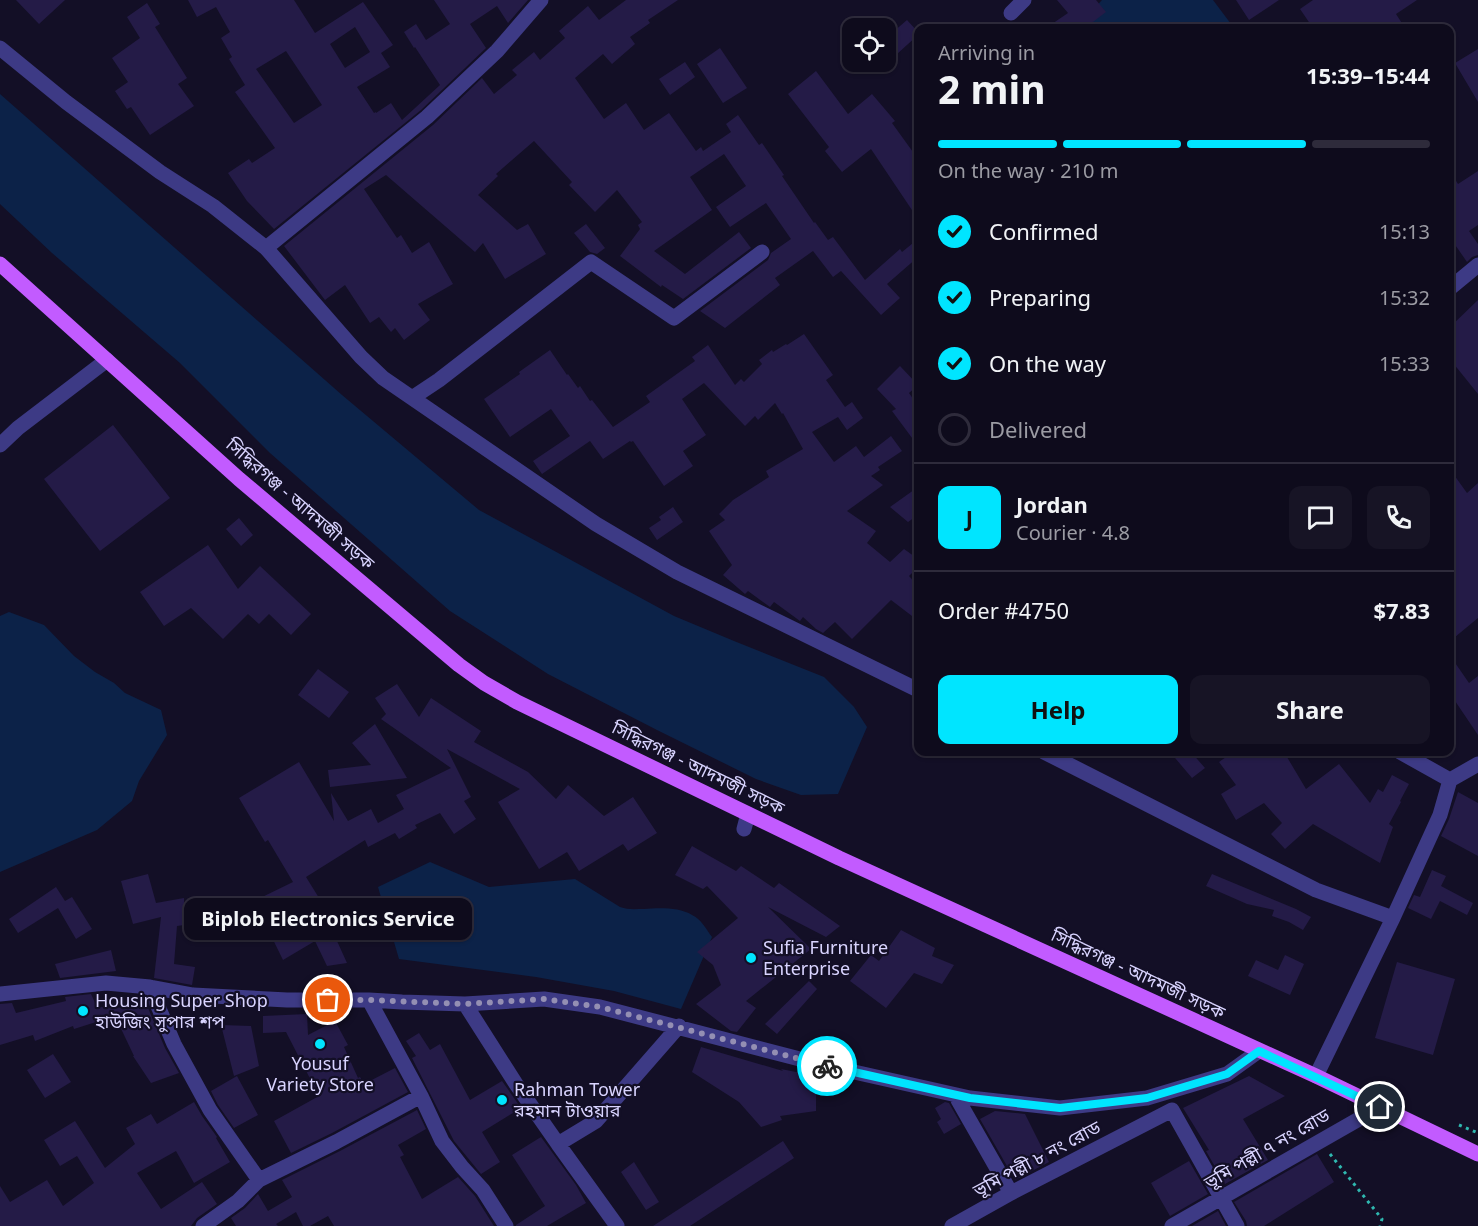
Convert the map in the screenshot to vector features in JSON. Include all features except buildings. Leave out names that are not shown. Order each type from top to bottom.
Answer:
[{"type":"main road","name":"সিদ্ধিরগঞ্জ - আদমজী সড়ক","points":[[0,264],[239,479],[450,658],[483,683],[517,702],[849,863],[1316,1076],[1478,1154]]},
{"type":"street","points":[[266,248],[427,117],[497,51],[541,0]]},
{"type":"street","points":[[1011,13],[1024,0]]},
{"type":"street","points":[[0,48],[66,102],[160,172],[213,206],[266,248],[361,357],[383,378],[596,524],[677,572],[914,688]]},
{"type":"street","points":[[412,398],[439,380],[591,262],[674,318],[762,252]]},
{"type":"street","points":[[1454,285],[1478,265]]},
{"type":"street","points":[[0,445],[18,428],[107,360]]},
{"type":"street","points":[[1052,756],[1316,890],[1393,918]]},
{"type":"street","points":[[1407,756],[1450,780]]},
{"type":"street","points":[[1316,1076],[1440,815],[1450,780],[1478,764]]},
{"type":"street","points":[[744,829],[748,814]]},
{"type":"street","points":[[0,994],[106,983],[150,987],[193,995],[287,1000],[369,1000],[465,1004],[544,999],[600,1007],[823,1065],[962,1096],[1060,1108],[1147,1098],[1227,1074],[1259,1051]]},
{"type":"street","points":[[150,987],[174,1044],[210,1110],[259,1180]]},
{"type":"street","points":[[369,1000],[421,1096],[442,1141],[483,1190],[506,1226]]},
{"type":"street","points":[[465,1004],[516,1084],[617,1226]]},
{"type":"street","points":[[558,1144],[596,1121],[679,1026]]},
{"type":"street","points":[[202,1226],[238,1201],[259,1180],[421,1096]]},
{"type":"street","points":[[958,1100],[1011,1193]]},
{"type":"street","name":"ভূমি পল্লী ৭ নং রোড","points":[[1172,1226],[1380,1107]]},
{"type":"street","name":"ভূমি পল্লী ৮ নং রোড","points":[[952,1226],[1172,1110],[1222,1198]]},
{"type":"street","points":[[1222,1198],[1237,1226]]},
{"type":"path","points":[[1320,1141],[1387,1226]]},
{"type":"path","points":[[1380,1226],[1382,1219]]},
{"type":"water","points":[[1102,0],[1213,0],[1231,24],[1081,24]]},
{"type":"water","points":[[0,94],[342,395],[479,510],[674,616],[824,677],[854,707],[867,727],[838,794],[801,795],[756,779],[548,674],[450,611],[270,453],[180,363],[52,253],[0,204]]},
{"type":"water","points":[[9,612],[44,625],[74,656],[95,672],[114,683],[125,693],[161,710],[167,735],[139,781],[132,801],[97,830],[0,872],[0,616]]},
{"type":"water","points":[[430,862],[489,887],[575,879],[623,908],[669,909],[687,912],[703,924],[712,937],[681,1009],[614,991],[536,977],[399,959],[378,887]]},
{"type":"way so far","points":[[328,1000],[465,1004],[544,999],[600,1007],[827,1066]]},
{"type":"place","name":"Sufia Furniture Enterprise","points":[[751,958]]},
{"type":"place","name":"Biplob Electronics Service","points":[[328,1000]]},
{"type":"place","name":"Housing Super Shop হাউজিং সুপার শপ","points":[[83,1011]]},
{"type":"place","name":"Yousuf Variety Store","points":[[320,1044]]},
{"type":"place","name":"Rahman Tower রহমান টাওয়ার","points":[[502,1100]]},
{"type":"route","points":[[827,1066],[970,1098],[1060,1108],[1147,1098],[1227,1074],[1259,1051],[1380,1107]]}]
